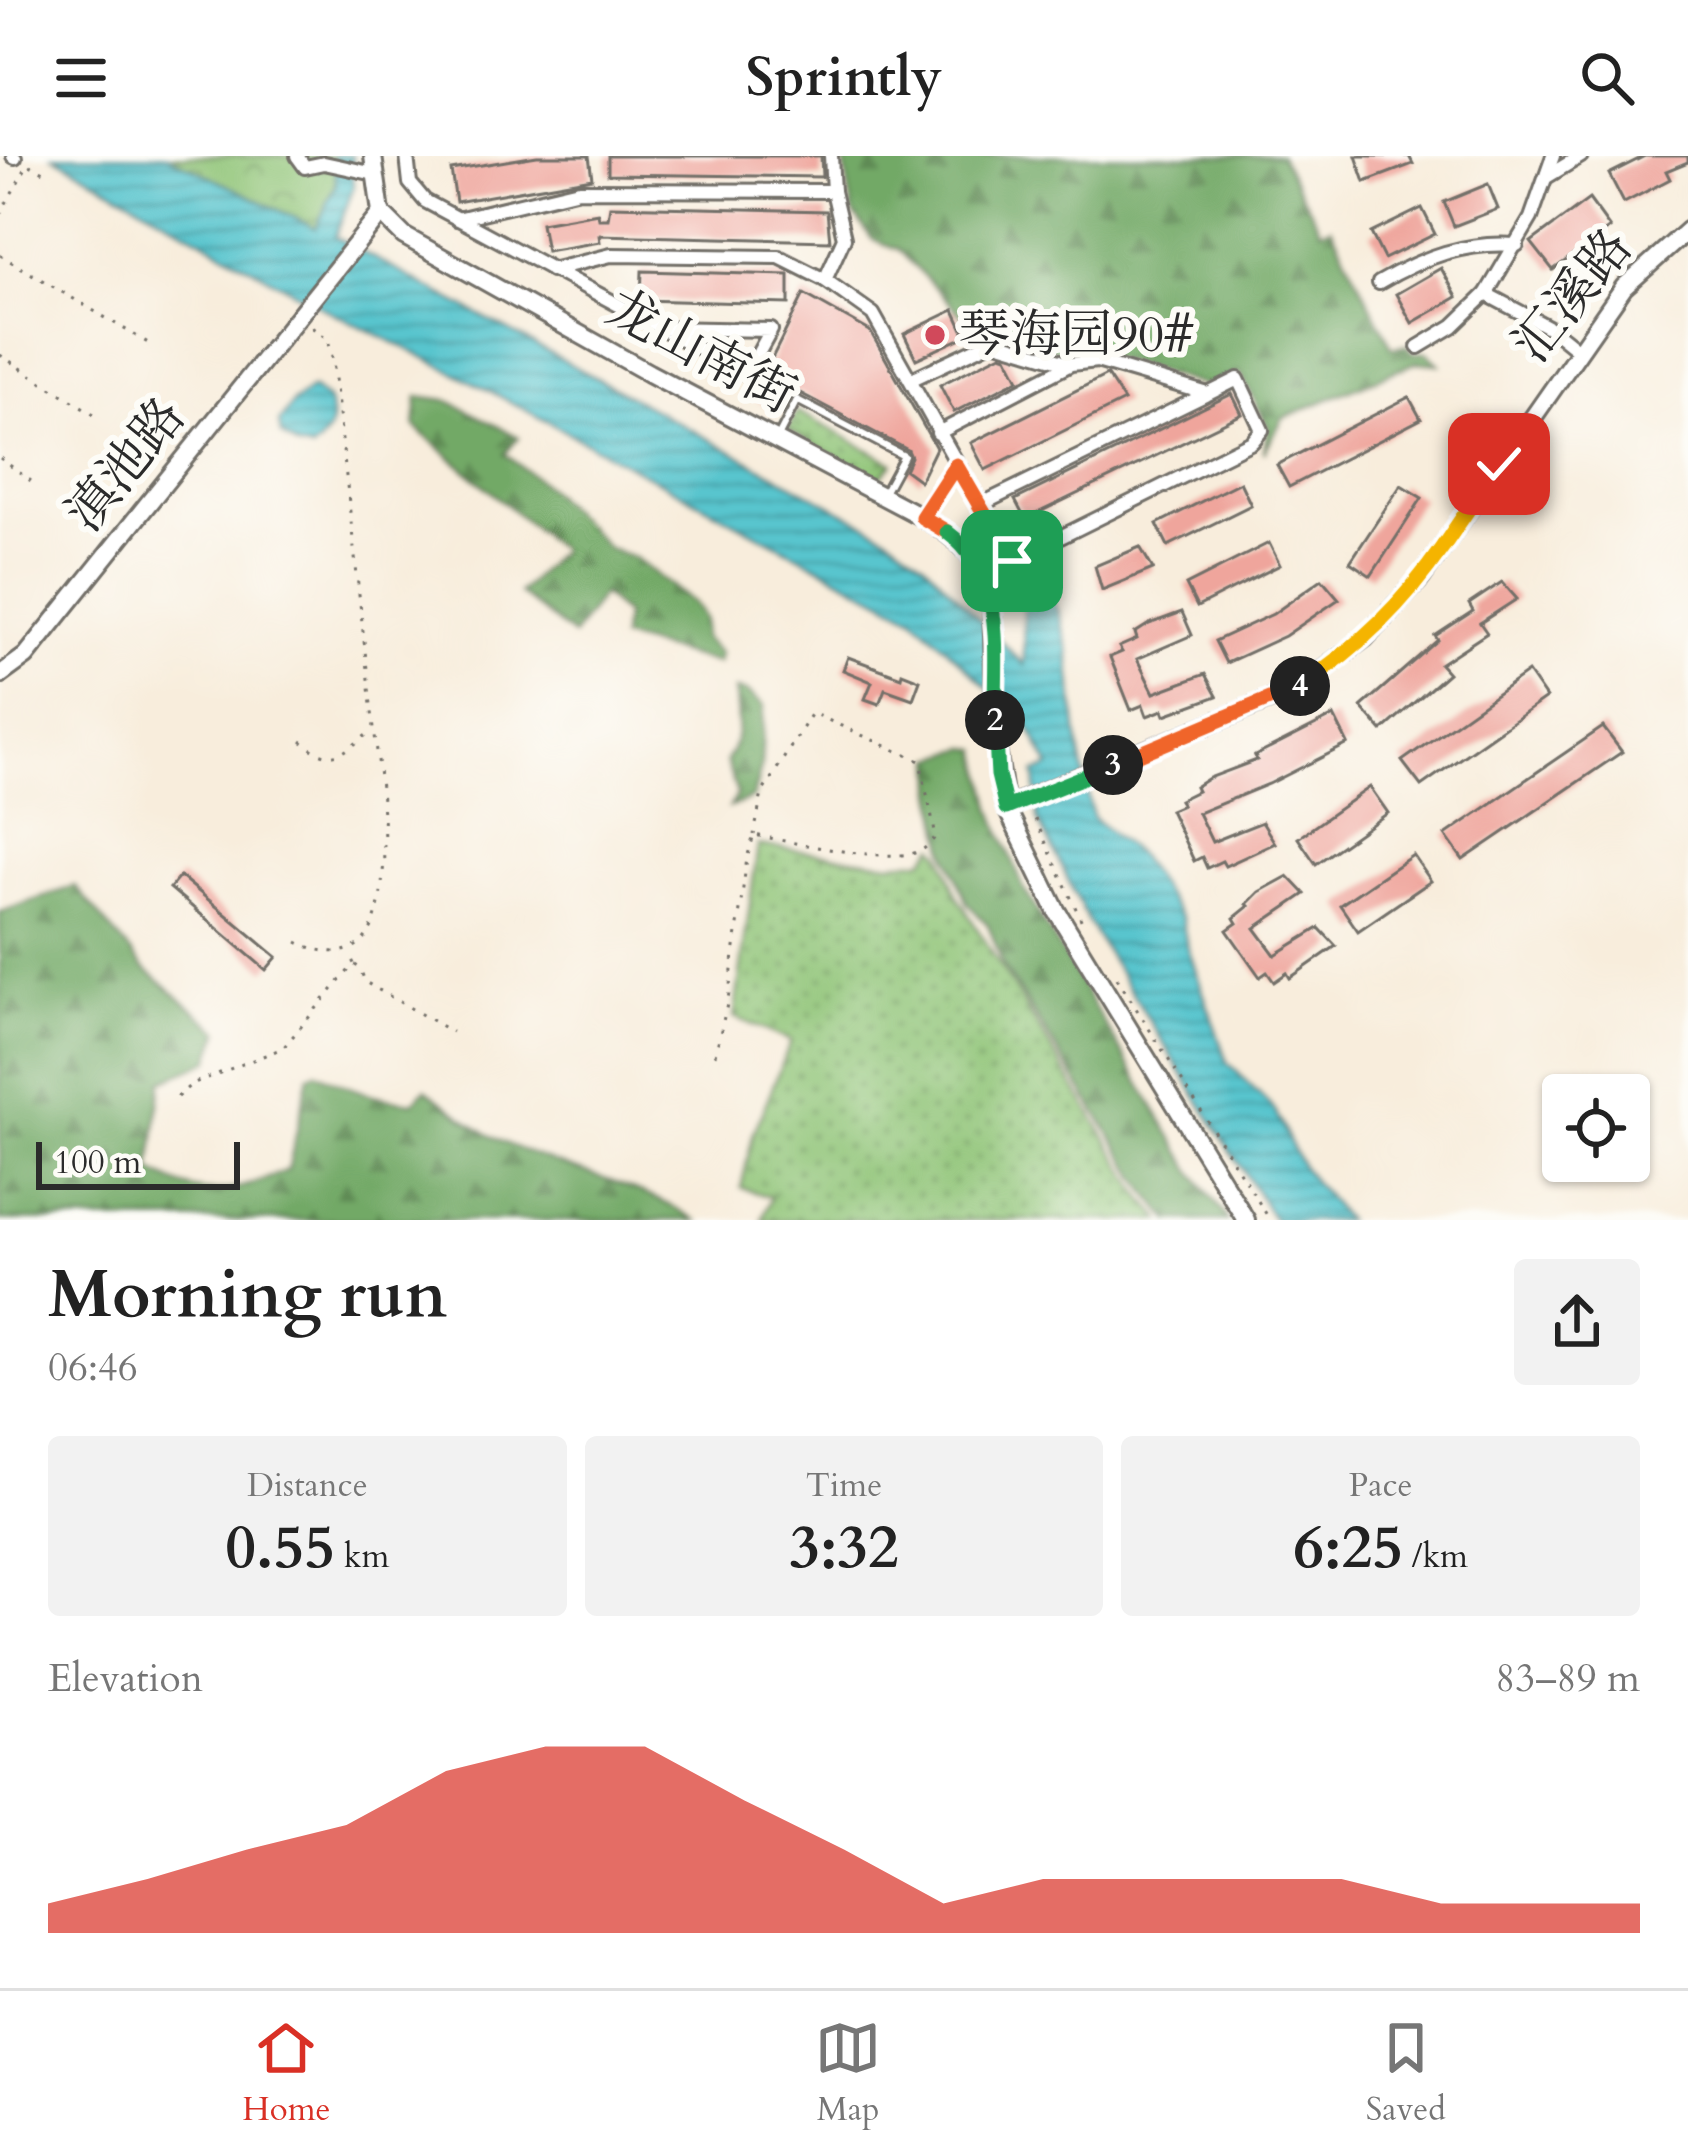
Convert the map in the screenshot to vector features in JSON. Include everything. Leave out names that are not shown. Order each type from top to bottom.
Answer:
[{"type":"street","points":[[297,156],[305,167],[374,165],[380,212]]},
{"type":"street","points":[[407,156],[410,183],[424,201],[550,270],[659,328],[747,374],[771,330],[659,328]]},
{"type":"street","points":[[825,280],[844,238],[832,191],[831,156]]},
{"type":"street","points":[[1418,347],[1453,326],[1486,294],[1517,245],[1553,156]]},
{"type":"street","points":[[1547,177],[1581,156]]},
{"type":"street","points":[[456,219],[579,190],[832,191]]},
{"type":"street","name":"滇池路","points":[[0,675],[26,656],[313,302],[380,212]]},
{"type":"street","name":"龙山南街","points":[[380,212],[404,236],[951,535],[978,562],[990,592],[995,731],[1006,808]]},
{"type":"street","name":"汇溪路","points":[[1006,808],[1296,689],[1365,638],[1421,578],[1624,287],[1688,230]]},
{"type":"street","points":[[1379,283],[1458,248],[1517,245]]},
{"type":"street","points":[[550,270],[611,255],[779,256],[825,280],[873,314],[912,379],[938,433],[1012,561],[1252,442],[1262,430],[1238,380],[980,505]]},
{"type":"street","points":[[1486,294],[1552,329],[1578,350]]},
{"type":"street","points":[[912,379],[993,341],[1071,364]]},
{"type":"street","points":[[938,433],[1071,364],[1097,361],[1208,394]]},
{"type":"street","points":[[922,517],[956,465]]},
{"type":"street","points":[[1006,808],[1055,910],[1246,1220]]},
{"type":"lane","points":[[776,440],[797,400],[904,456],[882,496]]},
{"type":"path","points":[[0,214],[18,159],[46,173]]},
{"type":"path","points":[[0,255],[153,346]]},
{"type":"path","points":[[297,942],[316,952],[349,951],[372,926],[382,850],[374,729],[333,361],[328,339],[298,319]]},
{"type":"path","points":[[0,355],[97,416]]},
{"type":"path","points":[[0,458],[31,481]]},
{"type":"path","points":[[715,1055],[728,1000],[754,835],[762,793],[812,712],[920,761],[935,837],[920,852],[831,850],[754,835]]},
{"type":"path","points":[[301,741],[328,757],[374,729]]},
{"type":"path","points":[[1035,819],[1084,925]]},
{"type":"path","points":[[349,951],[365,982],[452,1032]]},
{"type":"path","points":[[177,1097],[192,1084],[283,1048],[354,964]]},
{"type":"path","points":[[1115,976],[1270,1220]]},
{"type":"green space","points":[[167,156],[334,156],[336,185],[316,228]]},
{"type":"green space","points":[[843,156],[1280,156],[1321,230],[1331,227],[1392,347],[1407,345],[1414,353],[1427,352],[1439,364],[1417,362],[1283,418],[1264,452],[1268,427],[1240,372],[1207,387],[1100,354],[1070,354],[981,328],[962,316],[898,249],[872,239],[853,212]]},
{"type":"green space","points":[[418,396],[447,400],[519,437],[505,454],[608,548],[635,558],[694,603],[704,619],[703,638],[719,653],[717,663],[621,638],[625,615],[602,594],[573,636],[519,593],[560,550],[415,427]]},
{"type":"green space","points":[[797,411],[893,463],[881,477],[874,477],[788,430]]},
{"type":"green space","points":[[735,690],[747,692],[764,706],[761,767],[753,798],[730,807],[737,794],[726,761],[738,727]]},
{"type":"green space","points":[[979,749],[993,811],[1024,889],[1193,1172],[1228,1220],[1169,1220],[1003,965],[988,925],[967,903],[945,848],[934,758]]},
{"type":"green space","points":[[758,845],[889,863],[923,860],[935,846],[956,894],[1144,1200],[1162,1220],[762,1220],[771,1197],[741,1188],[753,1135],[791,1041],[734,1017]]},
{"type":"green space","points":[[75,886],[143,967],[220,1031],[209,1061],[162,1081],[151,1170],[188,1187],[219,1191],[288,1170],[309,1075],[317,1072],[401,1101],[414,1102],[425,1089],[503,1142],[649,1196],[696,1220],[0,1220],[0,912]]},
{"type":"water","points":[[54,156],[167,156],[316,228],[336,185],[334,156],[352,156],[353,189],[335,237],[890,537],[925,563],[1024,665],[1023,599],[1033,590],[1047,593],[1059,613],[1068,647],[1080,755],[1093,818],[1139,856],[1182,919],[1227,1062],[1274,1109],[1302,1167],[1346,1220],[1274,1220],[1093,931],[1038,819],[1035,773],[1050,767],[1029,727],[914,617],[452,371],[325,309]]},
{"type":"water","points":[[312,388],[327,400],[331,422],[312,450],[281,435],[279,423],[293,402]]},
{"type":"building","points":[[537,156],[589,156],[592,178],[456,202],[451,170]]},
{"type":"building","points":[[608,156],[821,156],[822,177],[608,174]]},
{"type":"building","points":[[1356,156],[1409,156],[1413,164],[1365,182]]},
{"type":"building","points":[[1645,156],[1688,156],[1688,162],[1666,171],[1670,179],[1624,203],[1609,174]]},
{"type":"building","points":[[1488,184],[1498,209],[1454,226],[1444,202]]},
{"type":"building","points":[[1589,199],[1610,228],[1553,270],[1531,242]]},
{"type":"building","points":[[610,206],[827,211],[830,241],[599,235],[600,242],[546,251],[541,223],[598,213],[599,219],[608,219]]},
{"type":"building","points":[[1422,208],[1435,234],[1384,259],[1371,233]]},
{"type":"building","points":[[1441,268],[1457,297],[1412,323],[1396,294]]},
{"type":"building","points":[[642,271],[789,275],[789,304],[641,300]]},
{"type":"building","points":[[804,294],[870,331],[936,448],[920,481],[905,470],[911,457],[908,450],[800,393],[792,394],[782,413],[752,398]]},
{"type":"building","name":"琴海园90#","points":[[954,310],[966,336],[916,359],[904,334]]},
{"type":"building","points":[[1001,354],[1007,356],[1019,379],[954,412],[940,385]]},
{"type":"building","points":[[1107,375],[1124,401],[985,470],[971,443]]},
{"type":"building","points":[[1232,394],[1242,414],[1025,519],[1015,500]]},
{"type":"building","points":[[1409,397],[1421,419],[1289,487],[1277,465]]},
{"type":"building","points":[[1240,482],[1251,505],[1168,546],[1157,524]]},
{"type":"building","points":[[1401,485],[1422,498],[1371,576],[1350,562]]},
{"type":"building","points":[[1269,543],[1280,565],[1197,607],[1186,585]]},
{"type":"building","points":[[1140,547],[1153,569],[1102,590],[1095,566]]},
{"type":"building","points":[[1322,579],[1339,599],[1285,636],[1226,663],[1215,641],[1273,614]]},
{"type":"building","points":[[1502,582],[1517,599],[1480,623],[1487,633],[1440,664],[1448,673],[1382,731],[1361,707],[1438,640],[1435,636],[1473,611],[1469,604]]},
{"type":"building","points":[[1182,612],[1192,635],[1137,659],[1154,693],[1205,674],[1217,696],[1165,715],[1163,710],[1147,716],[1143,705],[1131,710],[1110,657],[1122,652],[1119,647],[1137,639],[1135,633],[1149,624]]},
{"type":"building","points":[[848,657],[920,680],[913,699],[885,689],[879,704],[865,699],[872,682],[843,670]]},
{"type":"building","points":[[1528,672],[1546,698],[1421,786],[1402,761]]},
{"type":"building","points":[[1334,716],[1348,744],[1198,813],[1212,842],[1262,822],[1275,843],[1225,866],[1222,861],[1207,868],[1202,857],[1194,861],[1170,810],[1182,805],[1179,800],[1209,778],[1257,760],[1255,756]]},
{"type":"building","points":[[1603,727],[1622,752],[1463,860],[1445,835]]},
{"type":"building","points":[[1370,787],[1388,813],[1316,864],[1298,838]]},
{"type":"building","points":[[1413,855],[1431,881],[1358,931],[1340,905]]},
{"type":"building","points":[[180,876],[277,957],[266,970],[170,888]]},
{"type":"building","points":[[1288,876],[1305,894],[1255,928],[1275,955],[1319,928],[1336,946],[1290,978],[1287,973],[1274,982],[1267,972],[1260,977],[1227,930],[1259,892]]},
{"type":"place","name":"琴海园90#","points":[[935,335]]},
{"type":"route","points":[[1012,561],[956,465],[922,517],[965,547],[987,582],[993,611],[998,775],[1006,808],[1296,689],[1334,664],[1396,608],[1421,578],[1499,464]]}]
